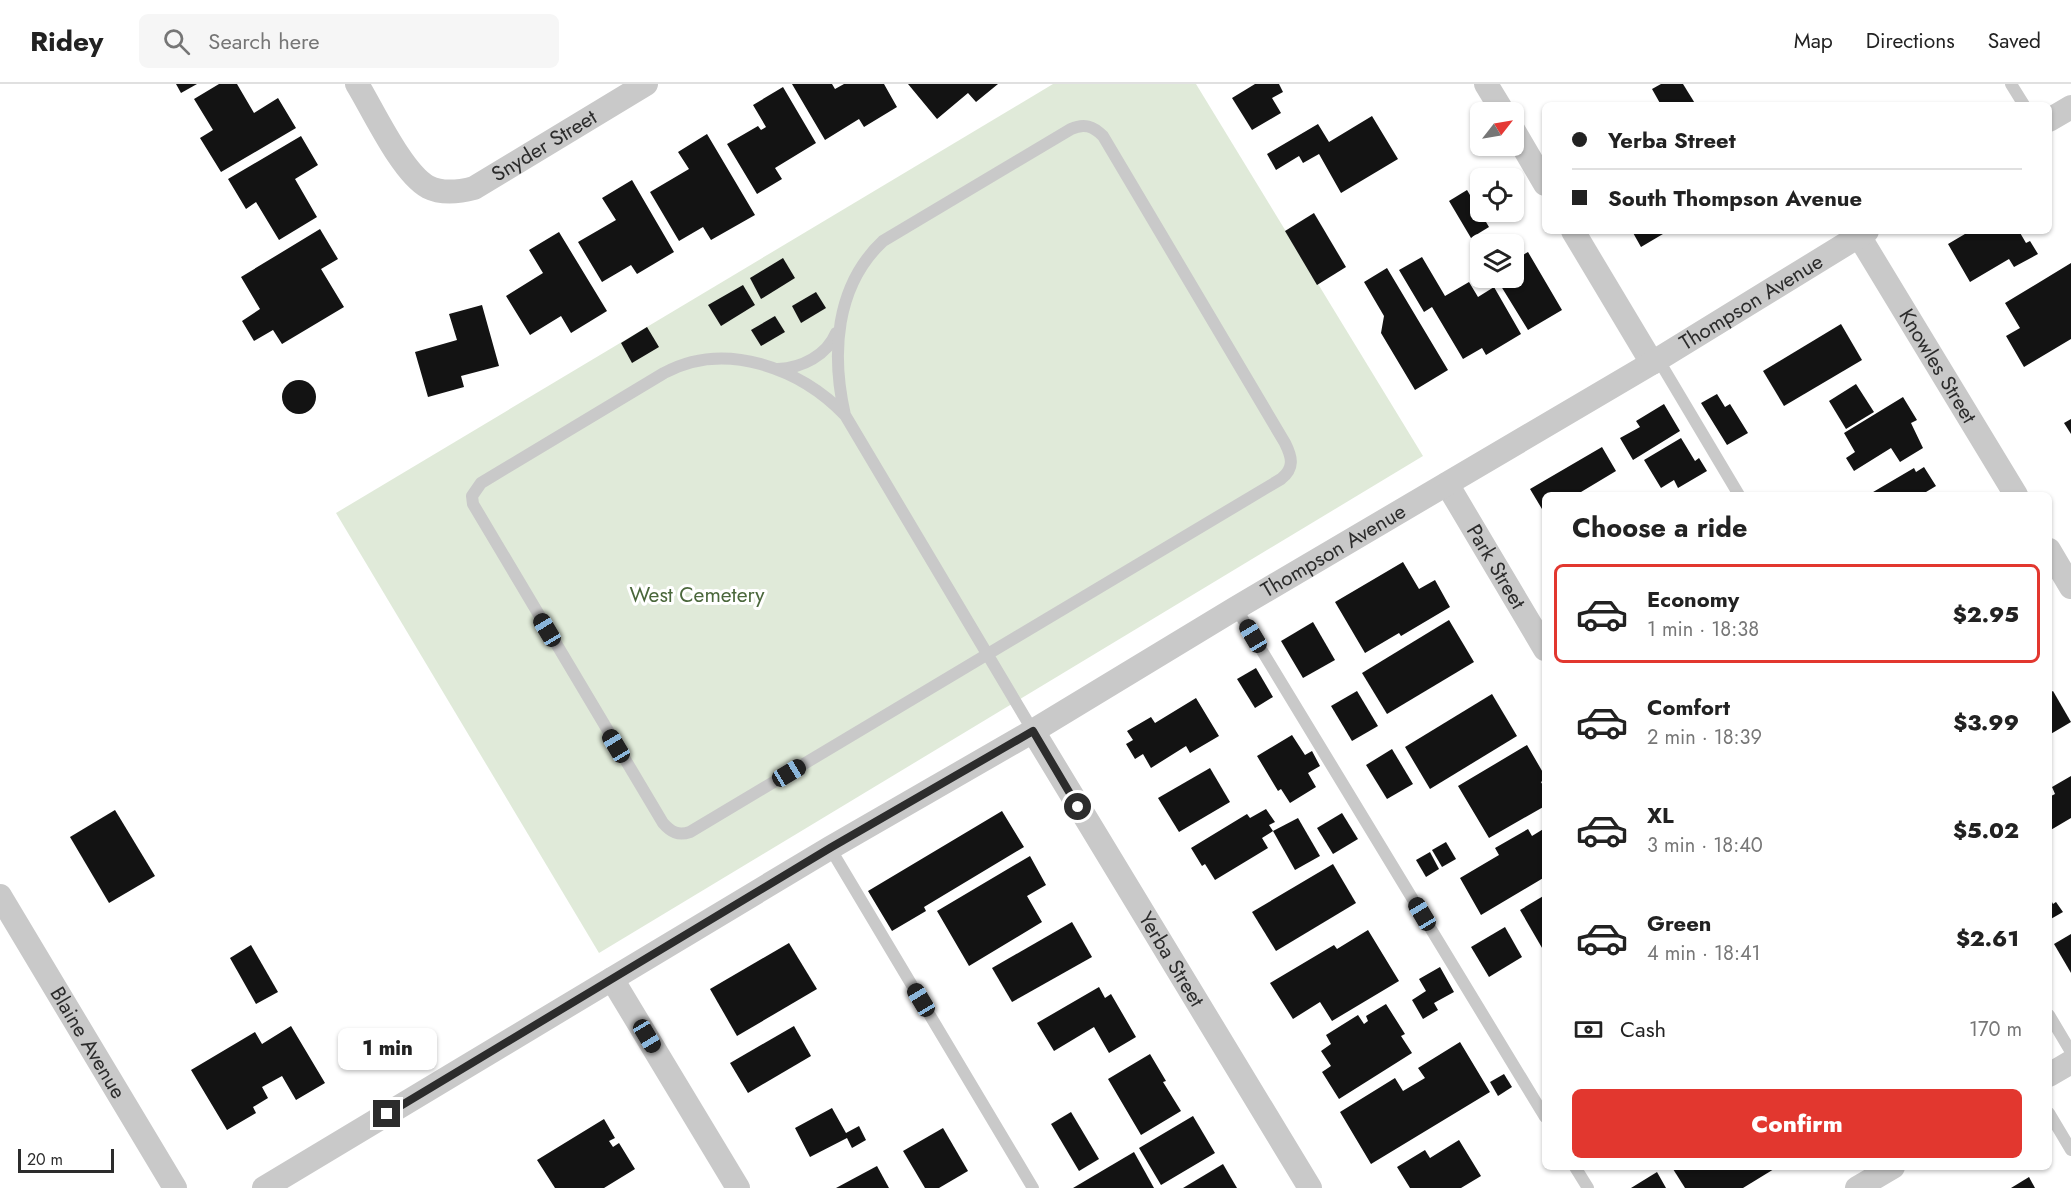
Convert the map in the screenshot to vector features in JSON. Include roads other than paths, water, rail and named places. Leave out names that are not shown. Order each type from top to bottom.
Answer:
[{"type":"street","name":"Snyder Street","points":[[357,84],[409,170],[428,187],[438,191],[462,192],[474,188],[646,84]]},
{"type":"street","points":[[1486,84],[1497,102]]},
{"type":"street","points":[[1524,148],[1542,179]]},
{"type":"street","points":[[1575,234],[1655,361]]},
{"type":"street","name":"Thompson Avenue","points":[[264,1188],[830,848],[1033,731],[1236,608],[1655,361],[1861,234]]},
{"type":"street","name":"Knowles Street","points":[[1864,234],[2014,492]]},
{"type":"street","name":"Park Street","points":[[1447,484],[1542,644]]},
{"type":"street","points":[[2052,555],[2071,587]]},
{"type":"street","name":"Yerba Street","points":[[1033,731],[1310,1188]]},
{"type":"street","name":"Blaine Avenue","points":[[0,896],[175,1188]]},
{"type":"street","points":[[612,979],[738,1188]]},
{"type":"street","points":[[2052,1073],[2071,1062]]},
{"type":"street","points":[[1859,1182],[1886,1170]]},
{"type":"lane","points":[[2011,84],[2022,102]]},
{"type":"lane","points":[[778,369],[790,369],[801,365],[824,351],[832,343],[850,288],[866,260],[883,241],[1071,129],[1084,125],[1090,126],[1103,136],[1289,452],[1291,466],[1288,473],[988,655],[690,832],[674,833],[663,823],[477,513],[472,504],[472,496],[481,483],[678,365],[690,361],[723,359],[740,360],[778,369],[822,393],[845,415],[988,655],[1033,731]]},
{"type":"lane","points":[[840,323],[837,366],[845,415]]},
{"type":"lane","points":[[1655,361],[1737,492]]},
{"type":"lane","points":[[1236,608],[1542,1112]]},
{"type":"lane","points":[[830,848],[1034,1188]]},
{"type":"lane","points":[[2052,1020],[2071,1052]]},
{"type":"lane","points":[[2052,1118],[2071,1150]]},
{"type":"lane","points":[[1577,1170],[1588,1188]]},
{"type":"park label","name":"West Cemetery","points":[[697,595]]}]
